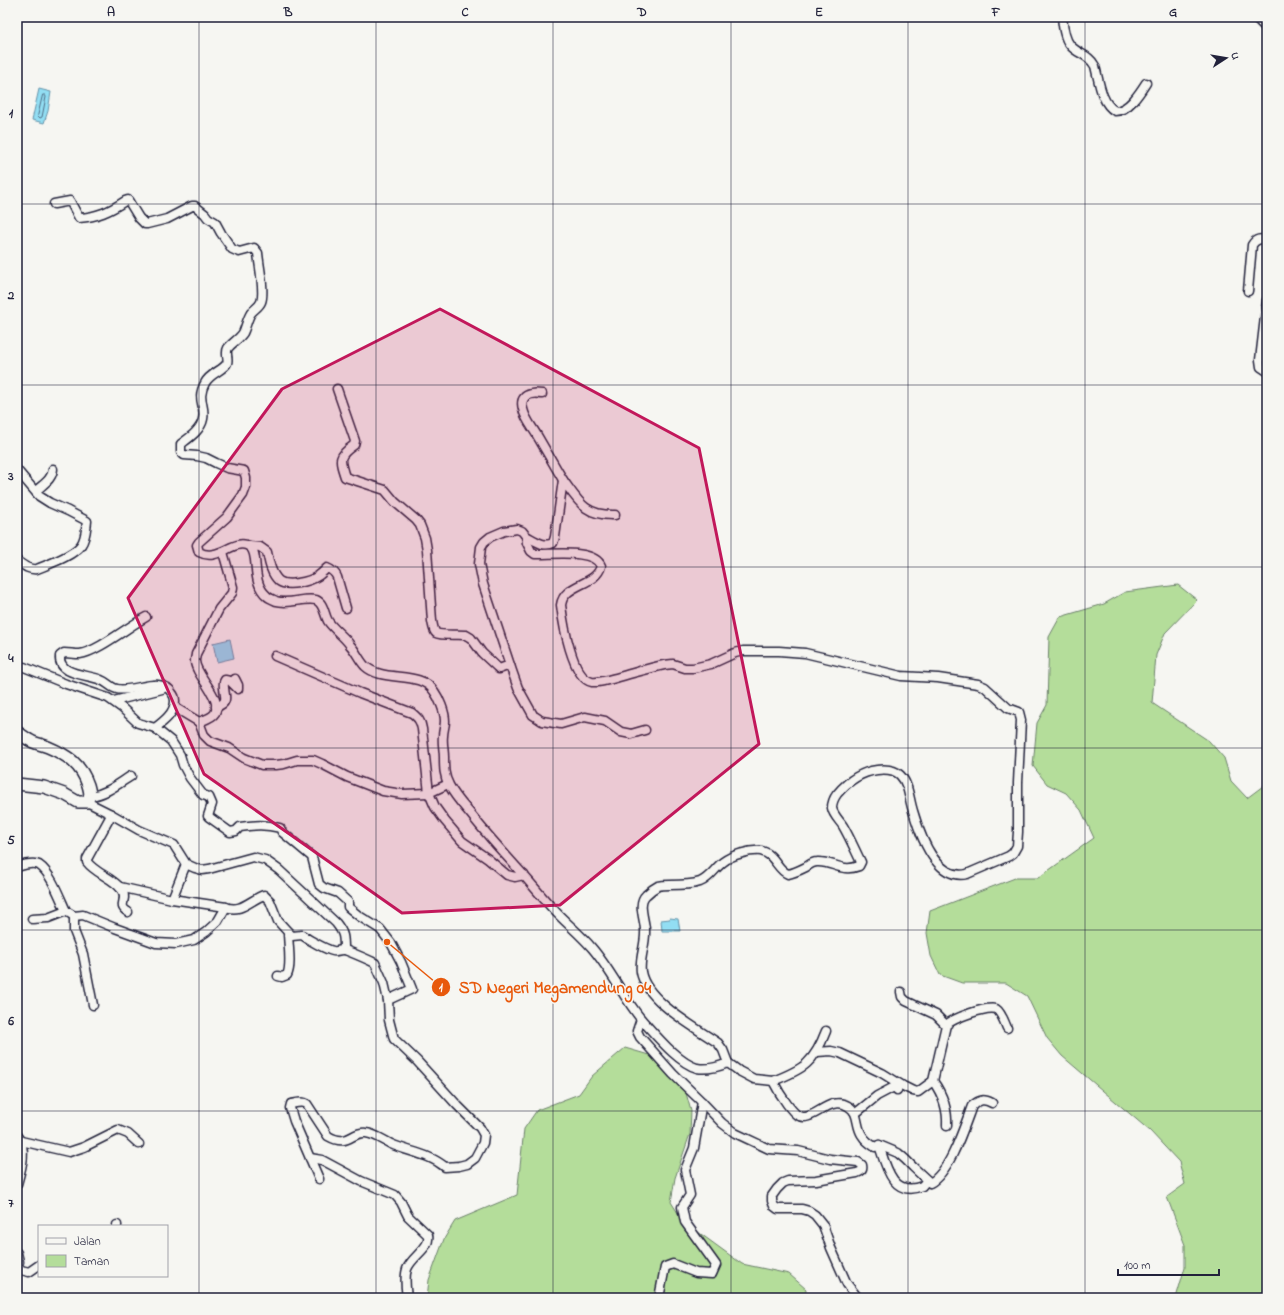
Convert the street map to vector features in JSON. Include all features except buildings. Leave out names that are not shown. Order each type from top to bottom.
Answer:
[{"type":"street","points":[[1062,17],[1067,41],[1073,48],[1092,61],[1095,66],[1105,100],[1111,109],[1115,112],[1124,109],[1146,83]]},
{"type":"street","points":[[1255,17],[1267,29]]},
{"type":"street","points":[[54,204],[70,202],[79,218],[97,216],[125,200],[128,200],[139,218],[145,224],[167,219],[195,206],[208,218],[215,222],[232,249],[239,252],[254,248],[257,251],[262,293],[261,302],[252,312],[246,323],[244,332],[227,349],[226,353],[228,362],[226,365],[212,374],[205,382],[200,397],[203,420],[199,428],[181,444],[180,447],[181,452],[184,455],[206,458],[227,468],[244,471],[246,487],[243,494],[227,517],[197,545],[199,552],[203,555],[214,555],[233,546],[243,544],[260,547],[267,552],[271,569],[278,580],[283,583],[300,583],[318,576],[327,568],[335,572],[346,608]]},
{"type":"street","points":[[1248,291],[1252,245],[1258,239],[1267,240]]},
{"type":"street","points":[[1267,300],[1260,365],[1267,372]]},
{"type":"street","points":[[337,389],[355,441],[354,445],[344,452],[341,461],[345,477],[385,490],[395,502],[416,520],[422,530],[428,550],[432,621],[435,632],[439,634],[469,636],[482,653],[497,667],[499,668],[510,665]]},
{"type":"street","points":[[542,394],[537,393],[524,396],[522,401],[523,409],[528,421],[563,480],[578,501],[591,511],[598,514],[614,515]]},
{"type":"street","points":[[36,491],[48,481],[52,475],[53,469]]},
{"type":"street","points":[[17,470],[39,496],[87,521],[86,534],[81,545],[71,554],[32,570],[26,568],[17,561]]},
{"type":"street","points":[[563,480],[553,543],[543,545],[526,536],[522,531],[517,529],[504,531],[490,537],[481,547],[479,564],[483,584],[518,688],[533,715],[542,721],[561,724],[585,717],[605,721],[621,732],[631,734],[645,730]]},
{"type":"street","points":[[526,536],[527,543],[531,551],[535,554],[575,554],[589,556],[599,562],[601,566],[592,578],[568,592],[562,601],[562,610],[572,655],[578,670],[587,680],[596,682],[605,681],[664,665],[673,664],[685,668],[693,668],[711,664],[726,656],[739,652],[779,651],[805,653],[901,676],[938,678],[978,684],[985,687],[1008,708],[1019,712],[1021,720],[1018,783],[1018,832],[1017,846],[1009,856],[967,874],[960,875],[942,868],[929,852],[922,837],[912,811],[905,782],[895,771],[879,769],[868,771],[847,783],[835,796],[832,803],[832,810],[843,827],[861,862],[859,866],[852,869],[840,868],[818,861],[812,862],[794,873],[788,874],[782,870],[778,863],[770,856],[761,851],[750,852],[736,855],[724,861],[702,882],[659,886],[644,896],[642,903],[645,941],[640,964],[644,981],[653,993],[674,1014],[718,1043],[723,1050],[728,1063],[754,1079],[773,1080],[801,1069],[811,1060],[818,1052],[826,1032]]},
{"type":"street","points":[[249,546],[254,551],[256,580],[265,595],[269,598],[284,603],[307,600],[318,601],[332,626],[351,645],[365,666],[389,676],[421,681],[428,684],[434,691],[444,715],[445,720],[442,737],[444,773],[448,784],[482,830],[553,909],[592,948],[611,974],[633,1009],[677,1056],[696,1068],[718,1067],[728,1063]]},
{"type":"street","points":[[199,722],[215,713],[216,707],[214,697],[197,668],[195,660],[196,654],[219,609],[232,593],[233,587],[223,552]]},
{"type":"street","points":[[146,617],[104,643],[80,654],[64,653],[60,656],[60,660],[62,666],[74,673],[97,678],[117,689],[160,684],[168,687],[174,696],[174,707],[162,723],[155,728]]},
{"type":"street","points":[[275,656],[416,716],[421,724],[429,793],[435,808],[462,840],[508,876],[524,875]]},
{"type":"street","points":[[17,667],[24,667],[66,684],[108,698],[114,701],[138,722],[155,728],[171,741],[180,755],[183,765],[190,778],[203,796],[210,797],[212,804],[208,816],[230,832],[236,831],[240,827],[255,825],[267,825],[280,828],[282,832],[312,857],[318,884],[338,893],[348,902],[348,907],[380,929],[391,943],[401,962],[412,989],[388,1000]]},
{"type":"street","points":[[216,707],[222,706],[226,700],[225,680],[230,681],[238,689],[235,679]]},
{"type":"street","points":[[114,701],[168,687]]},
{"type":"street","points":[[174,707],[199,722],[204,735],[210,741],[229,748],[244,758],[262,765],[284,764],[297,760],[313,760],[347,777],[383,791],[402,794],[429,793],[448,784]]},
{"type":"street","points":[[17,732],[33,742],[60,752],[72,759],[87,781],[91,792],[89,799]]},
{"type":"street","points":[[17,784],[44,786],[64,794],[78,802],[109,790],[131,776]]},
{"type":"street","points":[[89,799],[139,830],[174,845],[186,864],[195,868],[202,870],[253,857],[265,860],[279,870],[336,924],[342,931],[344,950]]},
{"type":"street","points":[[111,814],[87,859],[87,862],[120,887],[124,892],[125,897],[122,906],[123,909],[128,912]]},
{"type":"street","points":[[172,899],[186,864]]},
{"type":"street","points":[[17,866],[38,865],[51,878],[66,911],[74,916],[83,915],[156,942],[176,944],[194,940],[218,921],[226,906]]},
{"type":"street","points":[[120,887],[172,899],[226,906],[232,909],[238,909],[250,901],[264,895],[270,901],[278,921],[292,936],[302,935],[310,941],[327,949],[333,951],[344,950],[375,963],[383,979],[388,1000],[388,1020],[394,1039],[422,1066],[480,1128],[484,1135],[483,1143],[476,1158],[467,1164],[445,1167],[436,1160],[366,1133],[362,1133],[345,1140],[339,1141],[333,1139],[324,1131],[307,1104],[302,1102],[292,1104],[290,1108],[319,1179]]},
{"type":"street","points":[[32,919],[48,918],[66,911]]},
{"type":"street","points":[[74,916],[74,931],[83,954],[93,1005]]},
{"type":"street","points":[[278,976],[287,976],[290,966],[288,932]]},
{"type":"street","points":[[901,992],[902,997],[906,1001],[936,1015],[946,1025]]},
{"type":"street","points":[[818,1052],[831,1051],[840,1053],[882,1073],[913,1091],[918,1092],[933,1081],[946,1025],[950,1022],[964,1015],[996,1009],[1007,1028]]},
{"type":"street","points":[[642,1019],[637,1031],[640,1037],[673,1074],[735,1133],[769,1149],[798,1151],[830,1159],[858,1162],[862,1165],[863,1169],[861,1172],[857,1173],[816,1180],[788,1181],[783,1183],[774,1192],[772,1201],[774,1206],[784,1210],[802,1209],[810,1211],[815,1215],[822,1225],[847,1284],[858,1298]]},
{"type":"street","points":[[773,1080],[779,1094],[799,1116],[808,1116],[827,1106],[839,1103],[846,1104],[854,1110],[861,1134],[865,1139],[875,1147],[879,1145],[898,1153],[930,1183],[947,1166],[972,1106],[978,1101],[982,1100],[992,1103]]},
{"type":"street","points":[[933,1081],[945,1102],[948,1118],[947,1126]]},
{"type":"street","points":[[856,1114],[882,1093],[894,1087],[897,1090]]},
{"type":"street","points":[[659,1298],[665,1267],[673,1264],[696,1273],[712,1274],[716,1265],[685,1222],[682,1207],[690,1195],[685,1170],[694,1148],[702,1102]]},
{"type":"street","points":[[17,1184],[22,1163],[19,1139],[69,1152],[84,1147],[118,1130],[128,1134],[139,1144]]},
{"type":"street","points":[[879,1145],[886,1167],[896,1183],[910,1190],[922,1186],[927,1180]]},
{"type":"street","points":[[310,1158],[322,1160],[361,1181],[395,1195],[401,1202],[408,1216],[428,1235],[428,1243],[414,1257],[407,1270],[405,1277],[408,1298]]},
{"type":"street","points":[[17,1253],[19,1262],[17,1265],[21,1270],[29,1272],[38,1265]]},
{"type":"highlighted area","points":[[440,309],[699,448],[759,744],[560,905],[402,913],[204,774],[128,598],[282,389]]},
{"type":"green space","points":[[1178,585],[1197,600],[1165,633],[1156,655],[1152,703],[1209,741],[1224,758],[1231,781],[1247,798],[1267,783],[1267,1298],[1176,1298],[1185,1267],[1185,1245],[1167,1197],[1185,1184],[1179,1162],[1150,1131],[1062,1056],[1047,1038],[1027,996],[1006,983],[962,983],[940,975],[931,956],[927,933],[930,911],[1015,878],[1038,878],[1094,838],[1081,810],[1066,793],[1047,784],[1033,766],[1037,723],[1047,705],[1049,637],[1060,617],[1104,604],[1125,592]]},
{"type":"green space","points":[[625,1048],[649,1055],[684,1086],[691,1111],[690,1134],[675,1178],[671,1202],[683,1221],[742,1264],[789,1274],[806,1289],[805,1298],[427,1298],[429,1280],[444,1239],[455,1221],[517,1195],[524,1129],[537,1110],[579,1094],[592,1076]]},
{"type":"water","points":[[39,89],[51,92],[48,111],[44,123],[32,120]]},
{"type":"water","points":[[230,639],[234,658],[217,662],[213,643]]},
{"type":"water","points":[[670,918],[678,919],[680,931],[662,931],[661,920]]},
{"type":"place","name":"SD Negeri Megamendung 04","points":[[387,942]]}]
